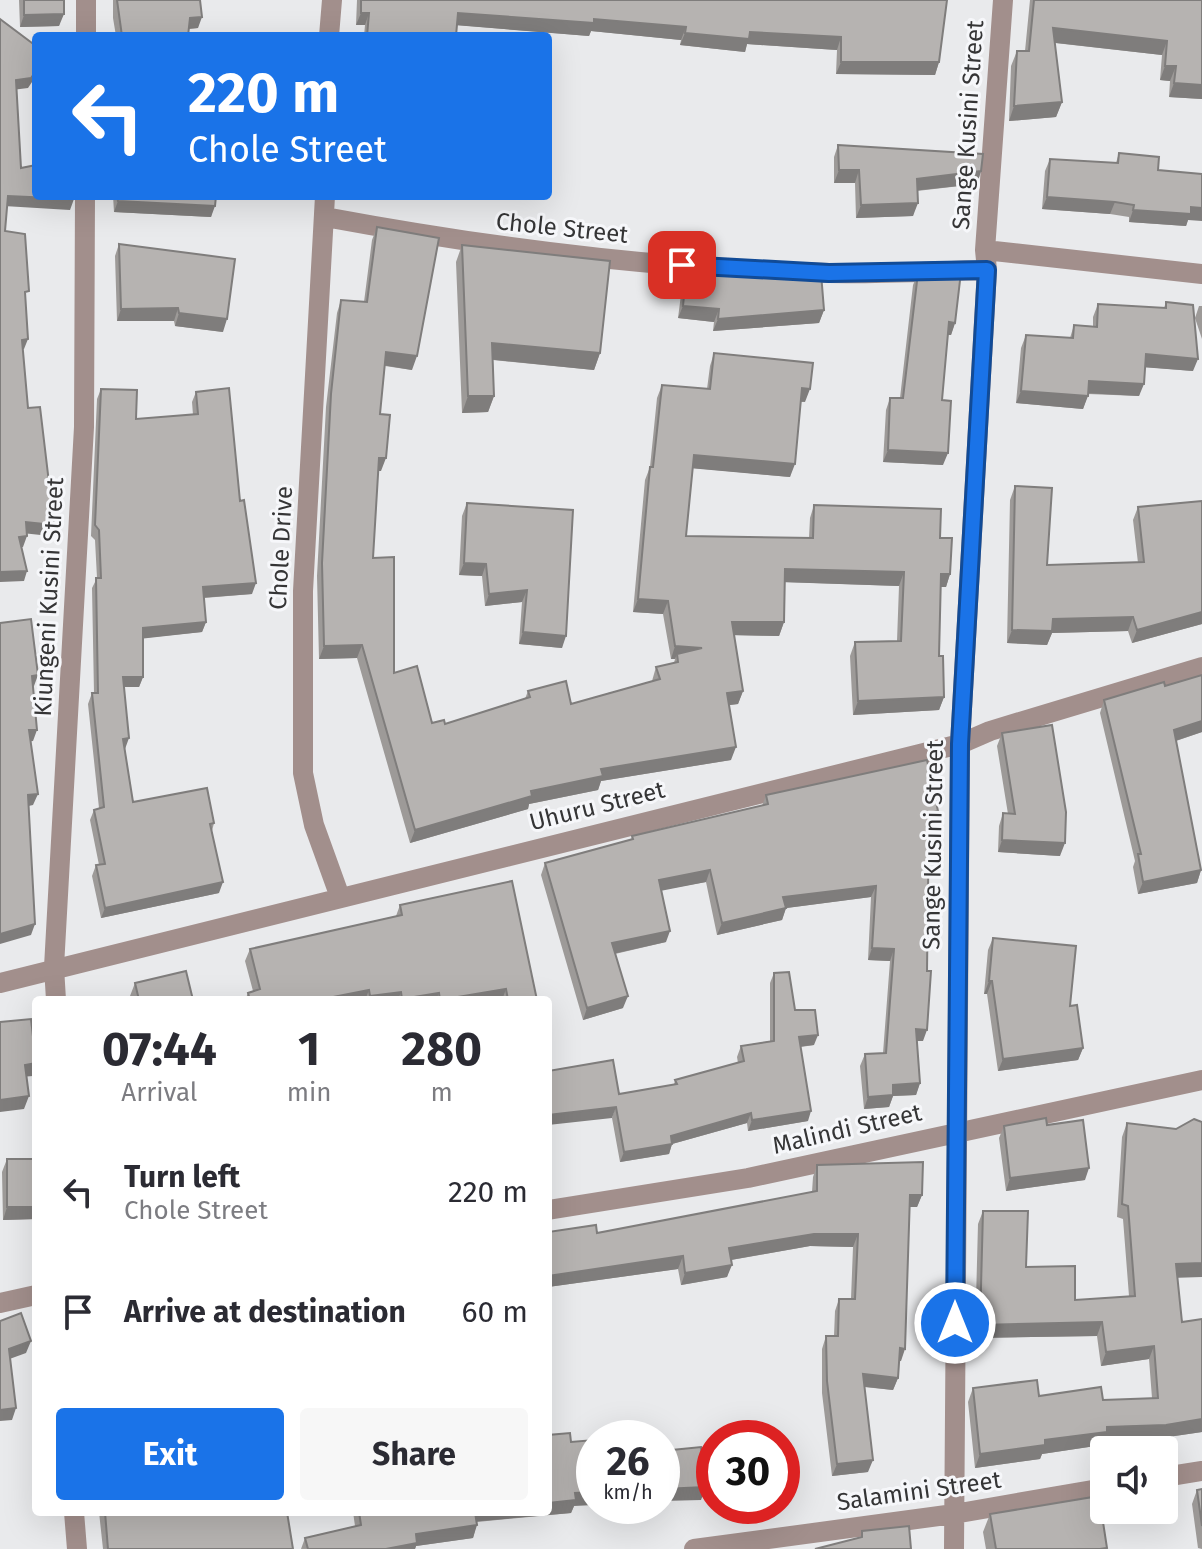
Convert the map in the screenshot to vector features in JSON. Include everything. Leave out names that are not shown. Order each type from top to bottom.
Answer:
[{"type":"street","points":[[86,0],[86,32]]},
{"type":"street","points":[[329,32],[332,0]]},
{"type":"street","name":"Sange Kusini Street","points":[[954,1549],[960,744],[1003,0]]},
{"type":"street","name":"Kiungeni Kusini Street","points":[[56,996],[54,967],[84,427],[85,200]]},
{"type":"street","name":"Chole Drive","points":[[325,200],[303,591],[303,773],[314,825],[340,897]]},
{"type":"street","name":"Chole Street","points":[[325,217],[472,244],[623,261],[829,273],[986,260],[1202,274]]},
{"type":"street","name":"Uhuru Street","points":[[0,983],[54,967],[960,744],[990,731],[1202,667]]},
{"type":"street","name":"Malindi Street","points":[[552,1209],[748,1178],[1202,1080]]},
{"type":"street","points":[[0,1303],[32,1296]]},
{"type":"street","points":[[1178,1475],[1202,1471]]},
{"type":"street","name":"Salamini Street","points":[[694,1549],[954,1514],[1090,1490]]},
{"type":"street","points":[[74,1516],[77,1549]]},
{"type":"building","points":[[24,0],[64,0],[64,14],[24,15]]},
{"type":"building","points":[[117,0],[200,0],[202,17],[190,18],[188,32],[121,32]]},
{"type":"building","points":[[361,0],[947,0],[939,62],[841,62],[841,37],[750,32],[749,39],[685,33],[686,27],[594,19],[594,23],[458,13],[456,32],[367,32],[369,13],[361,13]]},
{"type":"building","points":[[1034,0],[1202,0],[1202,85],[1174,83],[1176,66],[1165,66],[1167,41],[1053,28],[1062,102],[1014,106],[1017,51],[1029,51]]},
{"type":"building","points":[[0,19],[32,43],[32,77],[16,80],[21,168],[32,166],[32,197],[8,196],[5,231],[25,234],[28,339],[22,340],[28,408],[40,407],[54,525],[26,522],[27,536],[19,537],[27,571],[0,572]]},
{"type":"building","points":[[838,145],[983,154],[981,171],[917,179],[918,203],[861,205],[859,170],[839,170]]},
{"type":"building","points":[[1119,153],[1159,157],[1158,170],[1202,174],[1202,208],[1191,207],[1191,214],[1133,210],[1134,205],[1115,202],[1047,197],[1050,159],[1118,163]]},
{"type":"building","points":[[118,200],[216,200],[215,206]]},
{"type":"building","points":[[377,227],[439,238],[417,356],[386,352],[380,414],[390,415],[386,458],[379,458],[373,558],[394,557],[394,673],[417,666],[432,723],[444,720],[445,724],[530,697],[528,691],[566,681],[571,704],[660,679],[656,667],[678,662],[677,654],[702,648],[675,646],[668,601],[638,599],[650,467],[653,467],[662,385],[710,389],[714,353],[813,363],[810,389],[802,388],[795,464],[694,455],[686,536],[813,538],[814,505],[941,509],[940,538],[952,538],[950,574],[941,574],[939,656],[943,656],[944,697],[858,701],[855,642],[901,641],[904,572],[785,569],[784,622],[732,622],[743,691],[727,693],[736,747],[601,769],[603,776],[531,791],[532,796],[415,830],[362,645],[324,646],[322,563],[331,394],[341,300],[367,302]]},
{"type":"building","points":[[119,244],[235,259],[227,319],[179,313],[178,308],[121,309]]},
{"type":"building","points":[[462,245],[610,261],[600,353],[492,343],[494,396],[468,396]]},
{"type":"building","points":[[687,266],[754,271],[754,274],[821,273],[824,310],[718,319],[719,309],[683,306]]},
{"type":"building","points":[[961,272],[955,323],[949,322],[942,400],[951,401],[948,453],[888,450],[890,398],[903,398],[918,273]]},
{"type":"building","points":[[1166,302],[1193,305],[1198,359],[1146,354],[1144,384],[1089,381],[1088,396],[1021,391],[1026,335],[1073,338],[1074,325],[1097,327],[1098,304],[1166,308]]},
{"type":"building","points":[[229,388],[240,501],[244,500],[256,583],[203,587],[206,622],[143,628],[143,677],[123,677],[129,738],[123,739],[133,802],[207,788],[214,823],[210,824],[223,882],[105,908],[96,865],[105,864],[94,810],[104,807],[92,693],[98,693],[96,578],[101,578],[99,530],[95,525],[101,389],[137,390],[136,419],[198,414],[196,392]]},
{"type":"building","points":[[1015,486],[1052,488],[1047,565],[1144,562],[1138,507],[1202,501],[1202,612],[1137,630],[1133,617],[1053,619],[1052,631],[1012,630]]},
{"type":"building","points":[[467,503],[573,510],[566,636],[523,632],[527,590],[489,594],[486,564],[464,563]]},
{"type":"building","points":[[31,619],[38,675],[32,676],[37,730],[29,730],[38,794],[28,795],[35,924],[0,934],[0,623]]},
{"type":"building","points":[[1202,675],[1202,721],[1174,730],[1201,870],[1143,882],[1138,854],[1141,854],[1104,700],[1164,682],[1165,686]]},
{"type":"building","points":[[1052,725],[1066,812],[1065,843],[1002,840],[1003,813],[1015,814],[1002,733]]},
{"type":"building","points":[[927,760],[938,811],[929,813],[927,971],[931,971],[927,1030],[916,1029],[920,1083],[893,1085],[893,1095],[868,1097],[865,1054],[886,1053],[894,949],[872,948],[876,886],[783,897],[786,908],[722,923],[710,870],[659,880],[670,931],[612,943],[628,996],[587,1008],[545,863],[633,839],[632,836],[768,804],[766,795]]},
{"type":"building","points":[[512,881],[536,996],[507,996],[506,989],[464,996],[439,996],[439,993],[402,996],[401,992],[370,996],[369,990],[338,996],[249,996],[248,993],[260,989],[250,949],[402,915],[400,905]]},
{"type":"building","points":[[993,938],[1076,946],[1070,1006],[1077,1005],[1083,1048],[1003,1059],[992,981],[989,981]]},
{"type":"building","points":[[186,971],[192,996],[138,996],[135,983]]},
{"type":"building","points":[[789,972],[795,1010],[815,1010],[818,1035],[799,1037],[811,1111],[752,1120],[751,1113],[671,1136],[672,1144],[624,1152],[616,1107],[552,1115],[552,1070],[613,1060],[619,1094],[677,1084],[675,1080],[744,1061],[741,1046],[774,1041],[774,973]]},
{"type":"building","points":[[31,1019],[32,1064],[25,1065],[29,1096],[0,1100],[0,1022]]},
{"type":"building","points":[[1046,1118],[1047,1125],[1083,1120],[1089,1168],[1010,1178],[1004,1126]]},
{"type":"building","points":[[1194,1119],[1202,1122],[1202,1263],[1176,1264],[1182,1322],[1202,1319],[1202,1419],[1166,1425],[1107,1427],[1107,1432],[1045,1440],[1045,1445],[980,1454],[973,1388],[1037,1380],[1039,1396],[1101,1387],[1103,1400],[1158,1398],[1154,1346],[1106,1352],[1102,1322],[980,1325],[983,1211],[1028,1211],[1026,1267],[1075,1266],[1075,1300],[1135,1296],[1128,1206],[1122,1204],[1127,1123],[1176,1129]]},
{"type":"building","points":[[7,1159],[32,1159],[32,1207],[7,1207]]},
{"type":"building","points":[[923,1162],[922,1195],[910,1195],[905,1349],[900,1348],[898,1378],[863,1374],[873,1460],[837,1464],[827,1381],[826,1336],[838,1336],[839,1299],[855,1299],[858,1234],[814,1234],[729,1248],[732,1265],[685,1273],[683,1256],[552,1275],[552,1231],[596,1225],[597,1233],[817,1191],[817,1165]]},
{"type":"building","points":[[21,1313],[31,1341],[9,1349],[16,1408],[0,1410],[0,1321]]},
{"type":"building","points":[[570,1433],[571,1442],[576,1442],[576,1500],[552,1503],[552,1435]]},
{"type":"building","points":[[696,1448],[696,1487],[680,1488],[680,1449]]},
{"type":"building","points":[[1202,1489],[1202,1526],[1197,1490]]},
{"type":"building","points":[[1090,1497],[1090,1524],[1103,1524],[1107,1548],[996,1549],[990,1514]]},
{"type":"building","points":[[105,1516],[288,1516],[293,1549],[108,1549]]},
{"type":"building","points":[[360,1516],[476,1516],[477,1525],[416,1534],[417,1543],[386,1549],[308,1549],[305,1538],[361,1525]]},
{"type":"building","points":[[909,1526],[911,1549],[815,1549],[862,1537],[862,1531]]},
{"type":"route","points":[[682,265],[829,273],[987,270],[960,744],[955,1323]]}]
